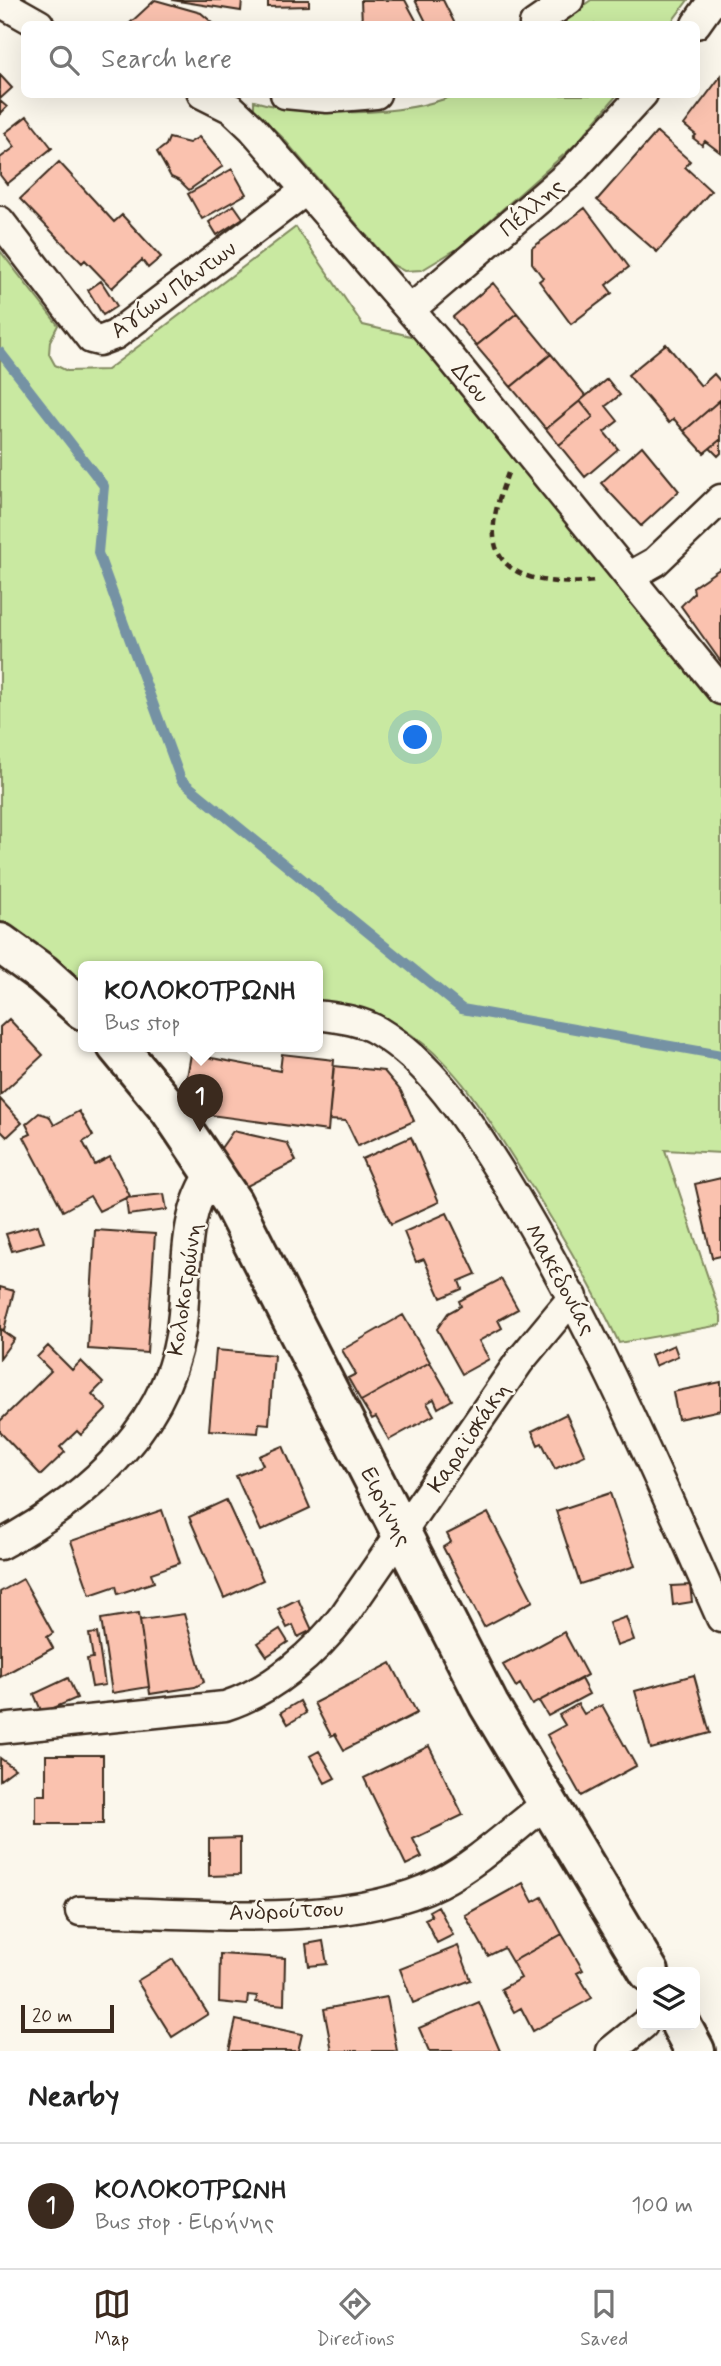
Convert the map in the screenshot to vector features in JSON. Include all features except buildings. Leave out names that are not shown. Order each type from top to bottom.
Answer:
[{"type":"street","points":[[538,21],[569,0]]},
{"type":"street","points":[[698,21],[713,0]]},
{"type":"street","points":[[0,2],[34,21]]},
{"type":"street","name":"Δίου","points":[[224,98],[411,310],[721,690]]},
{"type":"street","name":"Πέλλης","points":[[411,310],[571,172],[639,98]]},
{"type":"street","name":"Αγίων Πάντων","points":[[0,221],[91,339],[99,341],[115,335],[305,191]]},
{"type":"street","points":[[630,576],[655,562],[721,499]]},
{"type":"street","points":[[0,943],[43,974],[78,1006]]},
{"type":"street","name":"Μακεδονίας","points":[[323,1016],[347,1020],[377,1030],[433,1077],[486,1149],[573,1297],[604,1358],[721,1618]]},
{"type":"street","name":"Ειρήνης","points":[[122,1052],[170,1110],[213,1171],[264,1261],[489,1705],[646,1967]]},
{"type":"street","name":"Κολοκοτρώνη","points":[[0,1545],[44,1518],[95,1479],[129,1444],[158,1404],[171,1374],[182,1335],[186,1258],[194,1215],[202,1187],[213,1171]]},
{"type":"street","name":"Καραϊσκάκη","points":[[0,1730],[200,1710],[242,1699],[295,1665],[325,1639],[401,1535],[519,1362],[573,1297]]},
{"type":"street","name":"Ανδρούτσου","points":[[80,1911],[303,1914],[343,1910],[393,1899],[429,1887],[450,1876],[546,1804]]},
{"type":"street","points":[[611,2051],[637,2030]]},
{"type":"street","points":[[684,2030],[695,2051]]},
{"type":"path","points":[[522,444],[508,473],[496,515],[494,537],[500,557],[520,573],[546,581],[580,583],[630,576]]},
{"type":"green space","points":[[591,0],[688,0],[672,21],[562,21]]},
{"type":"green space","points":[[446,98],[614,98],[577,143],[460,247],[422,270],[404,271],[391,264],[282,137],[254,110],[254,101],[328,112],[383,111]]},
{"type":"green space","points":[[296,227],[363,325],[419,338],[721,703],[721,1153],[665,1150],[721,1316],[721,1325],[619,1343],[559,1231],[468,1091],[439,1057],[403,1029],[372,1015],[323,1003],[323,961],[78,961],[78,981],[40,950],[0,924],[0,251],[58,325],[50,341],[49,354],[55,365],[67,371],[107,370]]},
{"type":"waterway","points":[[0,352],[104,486],[98,553],[181,780],[462,1009],[721,1055]]},
{"type":"place","name":"ΚΟΛΟΚΟΤΡΩΝΗ","points":[[200,1132]]}]
